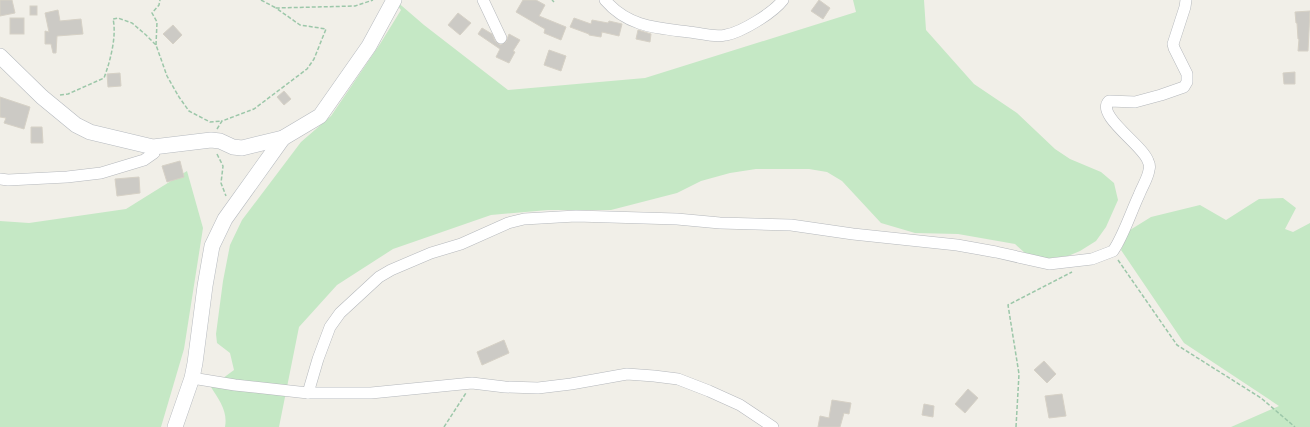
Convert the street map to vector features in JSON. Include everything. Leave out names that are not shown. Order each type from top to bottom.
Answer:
[{"type":"street","points":[[0,56],[42,97],[76,125],[90,132],[153,147],[211,140],[220,141],[233,147],[242,148],[283,138],[320,116],[369,46],[394,0]]},
{"type":"street","points":[[483,0],[501,38]]},
{"type":"street","points":[[605,0],[619,12],[632,20],[651,27],[712,36],[726,35],[751,24],[772,11],[783,0]]},
{"type":"street","points":[[308,394],[318,359],[330,327],[340,313],[379,277],[391,270],[411,262],[524,219],[576,216],[677,219],[720,223],[790,225],[853,234],[957,245],[1049,264],[1092,259],[1113,251],[1145,184],[1150,169],[1148,160],[1139,148],[1109,118],[1106,110],[1106,104],[1109,101],[1135,102],[1184,87],[1187,82],[1188,74],[1173,44],[1186,0]]},
{"type":"street","points":[[175,427],[192,378],[212,246],[225,219],[283,138]]},
{"type":"street","points":[[0,179],[8,180],[67,177],[100,173],[144,160],[154,153],[153,147]]},
{"type":"street","points":[[192,378],[308,394],[371,394],[472,383],[505,387],[538,388],[627,374],[654,376],[678,379],[740,404],[773,427]]},
{"type":"path","points":[[160,0],[159,5],[152,13],[157,22],[156,45],[167,76],[179,98],[189,111],[210,122],[222,121],[254,109],[307,69],[314,59],[326,29],[300,25],[276,8],[261,0]]},
{"type":"path","points":[[276,8],[355,6],[373,0]]},
{"type":"path","points":[[42,97],[68,94],[104,78],[113,43],[115,28],[114,19],[118,18],[132,24],[156,45]]},
{"type":"path","points":[[222,121],[211,140],[223,166],[221,183],[227,200]]},
{"type":"path","points":[[1113,251],[1177,345],[1261,398],[1296,427]]},
{"type":"path","points":[[1016,427],[1020,374],[1008,304],[1077,270]]},
{"type":"path","points":[[444,427],[472,383]]},
{"type":"green space","points":[[393,0],[395,0],[424,25],[508,90],[645,78],[856,12],[853,0],[924,0],[926,30],[974,84],[1017,113],[1055,149],[1070,159],[1101,172],[1114,183],[1118,200],[1106,227],[1096,241],[1080,251],[1068,256],[1042,259],[1025,253],[1015,244],[958,234],[915,233],[881,223],[842,181],[827,172],[809,169],[756,169],[730,173],[701,181],[677,193],[611,210],[548,210],[491,215],[393,249],[337,285],[299,327],[279,427],[225,427],[226,421],[224,411],[220,401],[211,387],[234,370],[230,353],[217,343],[216,334],[223,281],[230,245],[242,220],[301,142],[331,116],[380,44],[401,10]]},
{"type":"green space","points":[[187,171],[203,228],[184,349],[161,427],[0,427],[0,221],[29,223],[126,209]]},
{"type":"green space","points":[[1283,198],[1296,208],[1285,229],[1293,232],[1310,223],[1310,427],[1231,427],[1279,406],[1184,343],[1121,250],[1130,230],[1151,217],[1200,205],[1226,220],[1259,199]]},
{"type":"building","points":[[0,0],[12,0],[15,13],[0,16]]},
{"type":"building","points":[[523,0],[536,0],[545,5],[539,16],[566,27],[561,40],[544,33],[545,29],[516,12]]},
{"type":"building","points":[[819,0],[830,8],[823,19],[811,11]]},
{"type":"building","points":[[30,6],[37,6],[37,15],[30,15]]},
{"type":"building","points":[[58,10],[60,21],[81,19],[83,34],[57,36],[56,53],[53,53],[51,44],[45,44],[45,31],[49,32],[45,13]]},
{"type":"building","points":[[1310,11],[1308,51],[1298,51],[1299,39],[1295,12]]},
{"type":"building","points":[[458,13],[471,23],[460,35],[448,25]]},
{"type":"building","points":[[10,18],[24,18],[24,34],[10,34]]},
{"type":"building","points":[[574,18],[591,24],[592,20],[608,23],[609,21],[622,24],[619,36],[602,32],[601,37],[589,35],[570,27]]},
{"type":"building","points":[[173,25],[182,35],[173,44],[163,34]]},
{"type":"building","points":[[482,28],[492,34],[495,41],[500,45],[506,42],[509,34],[520,40],[513,51],[515,52],[509,63],[496,57],[500,49],[478,34]]},
{"type":"building","points":[[638,30],[651,34],[650,42],[636,39]]},
{"type":"building","points":[[549,50],[566,56],[561,71],[544,65]]},
{"type":"building","points":[[1295,72],[1295,84],[1284,84],[1283,73]]},
{"type":"building","points":[[120,73],[121,86],[108,87],[107,74]]},
{"type":"building","points":[[284,91],[291,99],[284,105],[277,97]]},
{"type":"building","points":[[0,97],[30,107],[24,129],[4,123],[6,118],[0,117]]},
{"type":"building","points":[[31,127],[42,127],[43,143],[31,143]]},
{"type":"building","points":[[180,161],[184,177],[167,182],[162,166]]},
{"type":"building","points":[[139,177],[140,193],[117,196],[115,179]]},
{"type":"building","points":[[504,340],[509,353],[482,365],[477,352]]},
{"type":"building","points":[[1044,361],[1056,374],[1047,383],[1034,370]]},
{"type":"building","points":[[968,389],[978,398],[965,413],[955,404]]},
{"type":"building","points":[[1062,394],[1066,416],[1049,418],[1045,396]]},
{"type":"building","points":[[832,400],[851,403],[849,414],[844,413],[840,427],[818,427],[820,416],[829,418]]},
{"type":"building","points":[[924,404],[934,406],[933,417],[922,415]]}]
